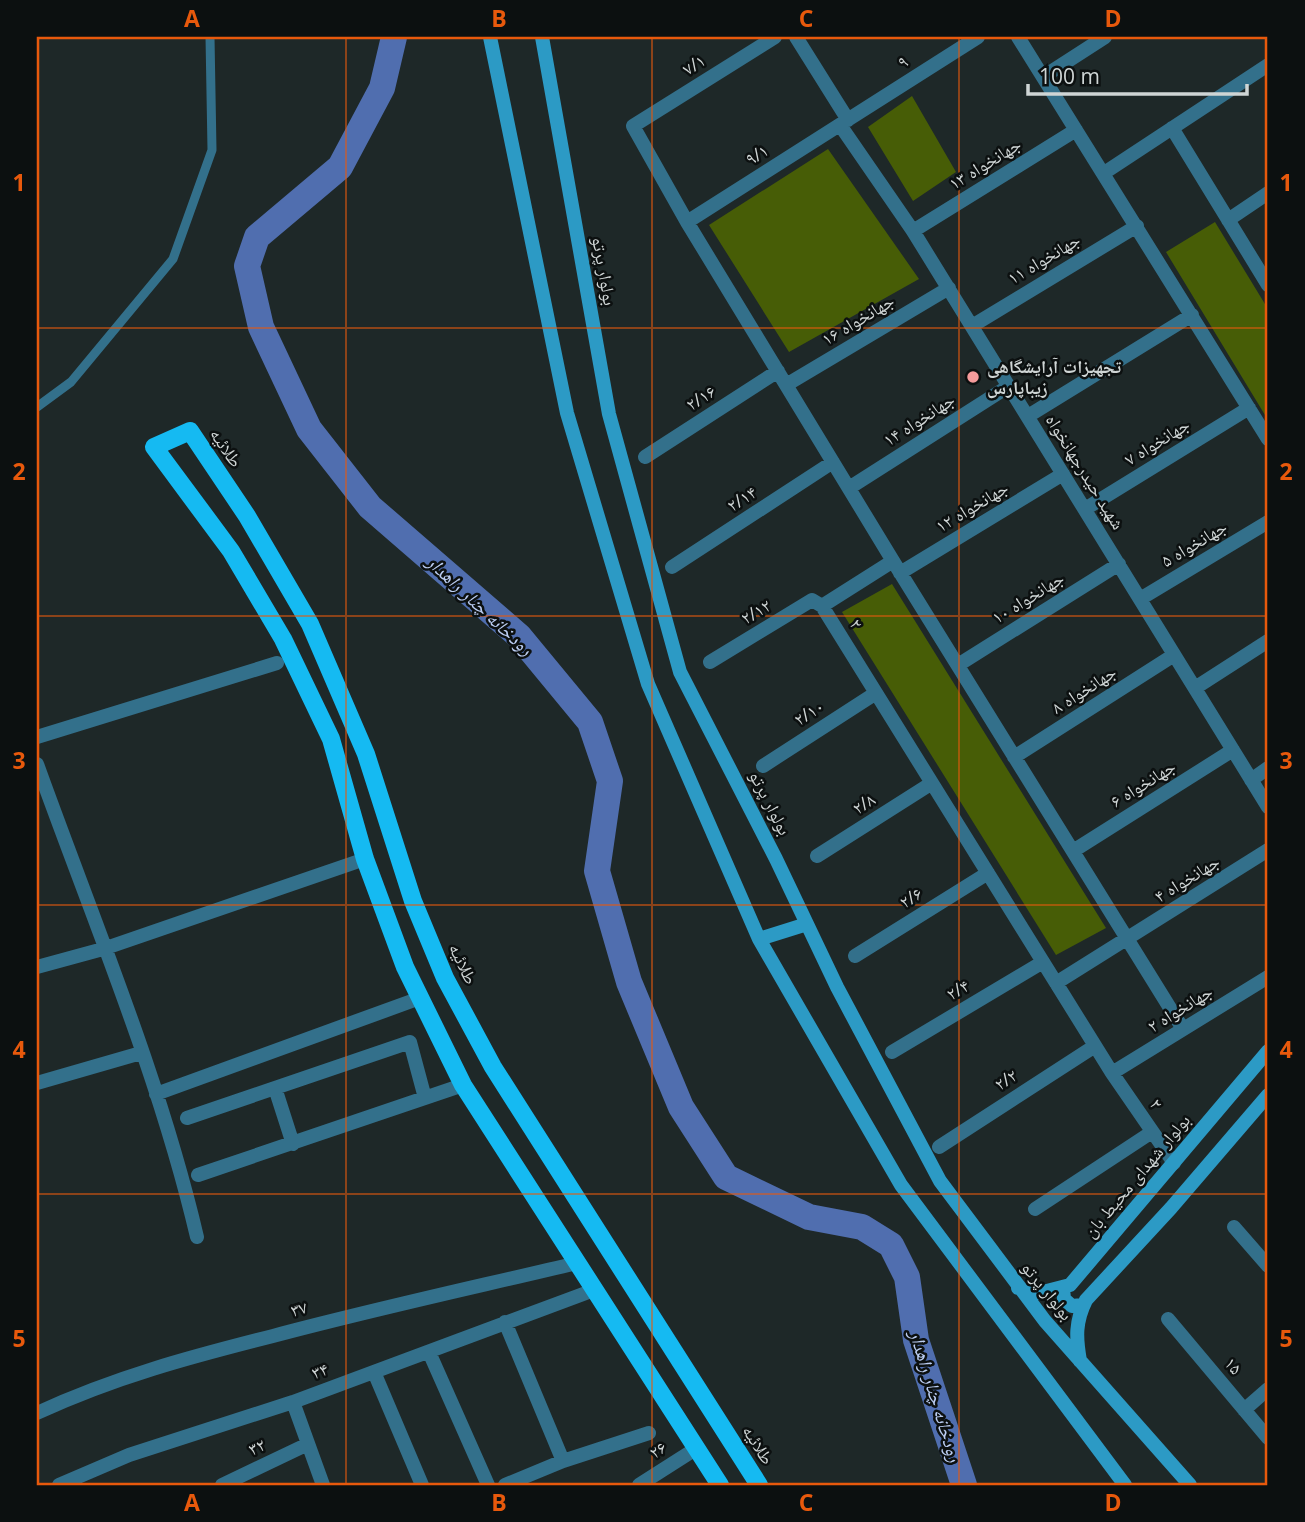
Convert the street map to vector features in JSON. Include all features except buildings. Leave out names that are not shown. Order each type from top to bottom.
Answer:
[{"type":"main road","points":[[490,37],[567,413],[586,478],[648,684],[759,939],[901,1185],[1125,1485]]},
{"type":"main road","name":"بولوار پرتو","points":[[542,37],[609,414],[680,671],[836,987],[940,1181],[1018,1288],[1191,1485]]},
{"type":"main road","name":"طلائیه","points":[[365,859],[331,739],[283,639],[231,551],[155,447],[190,431],[247,516],[310,624],[366,754],[413,901],[451,989],[500,1078],[759,1485]]},
{"type":"main road","points":[[365,859],[405,967],[463,1085],[720,1485]]},
{"type":"main road","points":[[759,939],[807,924]]},
{"type":"main road","name":"بولوار شهدای محیط بان","points":[[1063,1287],[1070,1285],[1268,1051]]},
{"type":"main road","points":[[1081,1362],[1076,1336],[1083,1305],[1268,1095]]},
{"type":"main road","points":[[1018,1288],[1039,1293],[1063,1287],[1064,1299],[1072,1306],[1083,1305]]},
{"type":"street","name":"۷/۱","points":[[687,222],[633,126],[775,37]]},
{"type":"street","name":"شهید حیدرجهانخواه","points":[[796,37],[844,123],[949,288],[1268,807]]},
{"type":"street","name":"۹","points":[[844,123],[978,37]]},
{"type":"street","points":[[1018,37],[1268,439]]},
{"type":"street","points":[[1043,77],[1105,37]]},
{"type":"street","points":[[1104,173],[1268,65]]},
{"type":"street","name":"۹/۱","points":[[687,222],[844,123]]},
{"type":"street","points":[[1172,128],[1268,285]]},
{"type":"street","name":"جهانخواه ۱۳","points":[[913,231],[1076,130]]},
{"type":"street","points":[[1228,220],[1268,193]]},
{"type":"street","points":[[687,222],[1183,1029]]},
{"type":"street","name":"جهانخواه ۱۱","points":[[972,326],[1137,226]]},
{"type":"street","name":"جهانخواه ۱۶","points":[[786,384],[949,288]]},
{"type":"street","points":[[1028,416],[1192,315]]},
{"type":"street","name":"۲/۱۶","points":[[645,457],[778,371]]},
{"type":"street","name":"جهانخواه ۱۴","points":[[849,488],[1009,386]]},
{"type":"street","name":"جهانخواه ۷","points":[[1085,509],[1249,408]]},
{"type":"street","name":"۲/۱۴","points":[[672,568],[833,462]]},
{"type":"street","name":"جهانخواه ۱۲","points":[[897,567],[1063,474]]},
{"type":"street","name":"جهانخواه ۵","points":[[1140,599],[1268,522]]},
{"type":"street","name":"جهانخواه ۱۰","points":[[958,665],[1119,564]]},
{"type":"street","points":[[822,606],[897,567]]},
{"type":"street","name":"۲/۱۲","points":[[710,662],[812,600],[822,606]]},
{"type":"street","name":"۲","points":[[822,606],[1112,1073],[1174,1163]]},
{"type":"street","points":[[1195,688],[1268,641]]},
{"type":"street","name":"جهانخواه ۸","points":[[1014,757],[1174,654]]},
{"type":"street","points":[[37,737],[277,663]]},
{"type":"street","name":"۲/۱۰","points":[[763,766],[876,693]]},
{"type":"street","name":"جهانخواه ۶","points":[[1073,851],[1233,750]]},
{"type":"street","points":[[37,764],[156,1094],[183,1178],[197,1237]]},
{"type":"street","points":[[1251,780],[1268,768]]},
{"type":"street","name":"۲/۸","points":[[817,856],[932,783]]},
{"type":"street","name":"جهانخواه ۴","points":[[1056,983],[1268,850]]},
{"type":"street","points":[[37,967],[103,949],[365,859]]},
{"type":"street","name":"۲/۶","points":[[855,956],[988,873]]},
{"type":"street","name":"۲/۴","points":[[892,1052],[1043,962]]},
{"type":"street","name":"جهانخواه ۲","points":[[1112,1073],[1268,977]]},
{"type":"street","points":[[156,1094],[420,998]]},
{"type":"street","points":[[187,1118],[410,1042],[425,1098]]},
{"type":"street","name":"۲/۲","points":[[939,1147],[1095,1046]]},
{"type":"street","points":[[37,1083],[141,1053]]},
{"type":"street","points":[[198,1175],[463,1085]]},
{"type":"street","points":[[275,1088],[293,1144]]},
{"type":"street","points":[[1035,1209],[1152,1132]]},
{"type":"street","points":[[1234,1227],[1268,1266]]},
{"type":"street","name":"۳۷","points":[[37,1413],[120,1377],[180,1360],[347,1316],[577,1263]]},
{"type":"street","name":"۳۴","points":[[59,1485],[129,1455],[292,1402],[594,1290]]},
{"type":"street","name":"۱۵","points":[[1168,1319],[1268,1438]]},
{"type":"street","points":[[505,1322],[563,1461]]},
{"type":"street","points":[[429,1352],[488,1485]]},
{"type":"street","points":[[374,1372],[422,1485]]},
{"type":"street","points":[[1244,1410],[1268,1389]]},
{"type":"street","points":[[292,1402],[323,1485]]},
{"type":"street","points":[[505,1485],[563,1461],[649,1433]]},
{"type":"street","name":"۳۲","points":[[222,1485],[308,1444]]},
{"type":"street","name":"۲۶","points":[[639,1485],[697,1448]]},
{"type":"lane","points":[[37,407],[71,382],[173,259],[212,150],[210,37]]},
{"type":"green space","points":[[912,96],[956,172],[913,201],[868,127]]},
{"type":"green space","points":[[828,149],[919,279],[789,352],[709,225]]},
{"type":"green space","points":[[1215,222],[1268,309],[1268,420],[1166,252]]},
{"type":"green space","points":[[892,584],[1106,928],[1056,955],[842,612]]},
{"type":"waterway","name":"رودخانه چنار راهدار","points":[[394,37],[382,88],[340,167],[257,237],[247,266],[261,327],[309,429],[370,507],[519,636],[590,722],[610,781],[597,871],[629,982],[681,1107],[726,1177],[809,1217],[862,1227],[891,1245],[907,1277],[916,1340],[964,1485]]},
{"type":"place","name":"تجهیزات آرایشگاهی زیباپارس","points":[[973,377]]}]
